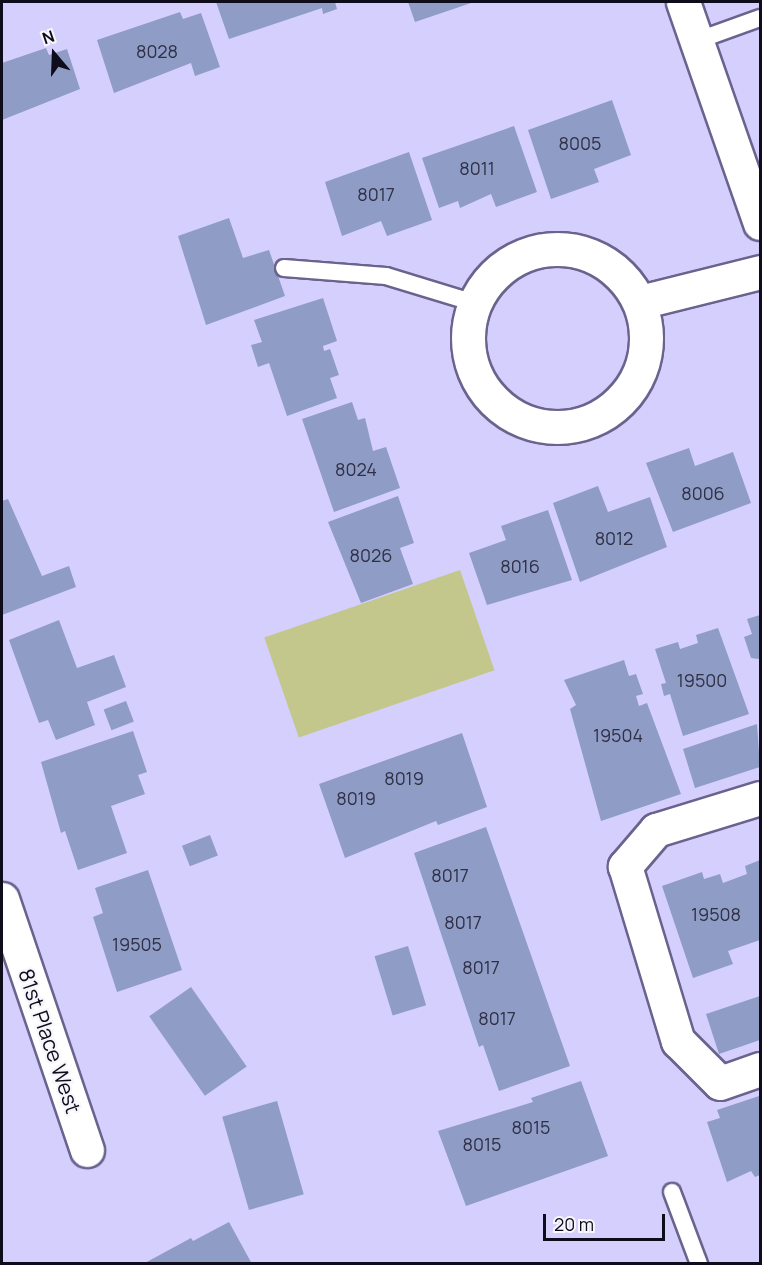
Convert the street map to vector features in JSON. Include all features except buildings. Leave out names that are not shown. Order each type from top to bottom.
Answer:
[{"type":"street","points":[[683,2],[760,223]]},
{"type":"street","points":[[542,250],[562,250],[600,259],[623,277],[639,302],[647,331],[644,360],[632,387],[612,408],[587,423],[557,427],[520,418],[503,409],[482,388],[471,361],[468,332],[475,303],[491,278],[514,260],[542,250]]},
{"type":"street","points":[[639,302],[760,272]]},
{"type":"street","points":[[760,798],[656,830],[625,867],[678,1041],[720,1083],[760,1069]]},
{"type":"street","name":"81st Place West","points":[[2,899],[87,1150]]},
{"type":"lane","points":[[696,41],[760,18]]},
{"type":"lane","points":[[284,268],[386,276],[475,303]]},
{"type":"lane","points":[[672,1192],[699,1263]]},
{"type":"green space","points":[[460,570],[495,670],[299,738],[264,637]]}]
